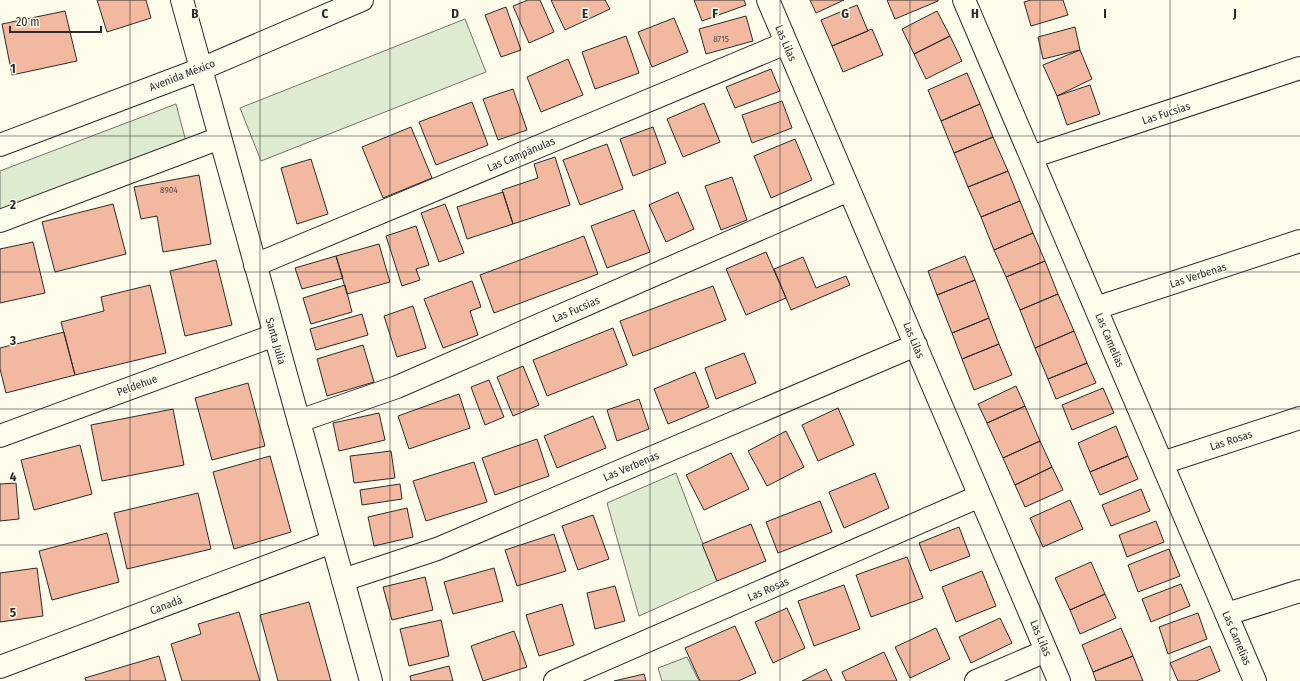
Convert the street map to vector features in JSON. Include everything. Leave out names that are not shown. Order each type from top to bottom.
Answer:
[{"type":"street","name":"Santa Julia","points":[[182,0],[371,681]]},
{"type":"street","name":"Avenida México","points":[[0,145],[201,69],[362,0]]},
{"type":"street","name":"Las Lilas","points":[[768,0],[1059,681]]},
{"type":"street","name":"Las Camelias","points":[[967,1],[1031,157],[1255,681]]},
{"type":"street","name":"Las Campánulas","points":[[255,265],[786,43]]},
{"type":"street","name":"Las Fucsias","points":[[1031,157],[1300,68]]},
{"type":"street","points":[[0,221],[220,138]]},
{"type":"street","name":"Las Fucsias","points":[[299,421],[397,387],[849,190]]},
{"type":"street","name":"Las Verbenas","points":[[1096,308],[1300,241]]},
{"type":"street","name":"Peldehue","points":[[0,436],[275,335]]},
{"type":"street","name":"Las Verbenas","points":[[343,580],[438,549],[916,345]]},
{"type":"street","name":"Las Rosas","points":[[1162,463],[1300,418]]},
{"type":"street","name":"Las Rosas","points":[[555,681],[980,496]]},
{"type":"street","name":"Canadá","points":[[0,668],[332,542]]},
{"type":"street","points":[[1227,614],[1300,590]]},
{"type":"street","points":[[976,681],[1046,651]]},
{"type":"green space","points":[[465,19],[486,72],[261,161],[240,108]]},
{"type":"green space","points":[[176,104],[188,149],[0,219],[0,171]]},
{"type":"green space","points":[[676,473],[717,581],[639,616],[607,503]]},
{"type":"green space","points":[[687,657],[699,681],[662,681],[658,668]]},
{"type":"building","points":[[97,0],[146,0],[151,18],[107,32]]},
{"type":"building","points":[[528,0],[540,0],[554,32],[529,43],[513,6]]},
{"type":"building","points":[[551,0],[605,0],[610,9],[565,30]]},
{"type":"building","points":[[694,0],[744,0],[746,5],[702,21]]},
{"type":"building","points":[[810,0],[844,0],[816,13]]},
{"type":"building","points":[[887,0],[938,0],[938,1],[895,19]]},
{"type":"building","points":[[1031,0],[1063,0],[1068,15],[1031,26],[1024,2]]},
{"type":"building","points":[[857,5],[868,31],[832,46],[821,20]]},
{"type":"building","points":[[506,7],[521,50],[501,57],[485,15]]},
{"type":"building","points":[[65,11],[77,61],[12,75],[2,24]]},
{"type":"building","points":[[937,11],[950,36],[914,54],[902,29]]},
{"type":"building","points":[[746,16],[753,41],[706,54],[699,29]]},
{"type":"building","points":[[674,18],[688,52],[652,67],[638,32]]},
{"type":"building","points":[[1075,27],[1080,50],[1043,59],[1038,37]]},
{"type":"building","points":[[872,29],[883,55],[843,72],[832,46]]},
{"type":"building","points":[[626,36],[639,73],[595,89],[582,52]]},
{"type":"building","points":[[950,36],[962,61],[926,79],[914,54]]},
{"type":"building","points":[[1080,50],[1092,79],[1057,96],[1043,65]]},
{"type":"building","points":[[568,59],[583,95],[541,112],[527,77]]},
{"type":"building","points":[[771,69],[780,91],[735,108],[726,87]]},
{"type":"building","points":[[967,73],[980,104],[941,121],[928,90]]},
{"type":"building","points":[[1090,85],[1100,114],[1067,125],[1057,96]]},
{"type":"building","points":[[513,89],[527,130],[498,140],[483,99]]},
{"type":"building","points":[[782,101],[792,128],[752,143],[742,115]]},
{"type":"building","points":[[472,102],[488,145],[436,165],[419,122]]},
{"type":"building","points":[[704,103],[720,142],[683,157],[667,119]]},
{"type":"building","points":[[980,104],[993,137],[954,153],[941,121]]},
{"type":"building","points":[[411,127],[432,178],[383,198],[362,147]]},
{"type":"building","points":[[653,127],[666,163],[633,176],[620,139]]},
{"type":"building","points":[[993,137],[1008,171],[968,187],[954,153]]},
{"type":"building","points":[[795,139],[812,180],[771,198],[754,156]]},
{"type":"building","points":[[607,144],[623,189],[580,205],[563,160]]},
{"type":"building","points":[[555,157],[570,205],[513,224],[502,190],[538,178],[534,164]]},
{"type":"building","points":[[311,159],[328,214],[297,224],[281,168]]},
{"type":"building","points":[[1008,171],[1020,201],[981,217],[968,187]]},
{"type":"building","points":[[199,175],[211,244],[163,252],[157,216],[141,219],[134,187]]},
{"type":"building","points":[[732,177],[747,220],[721,230],[705,186]]},
{"type":"building","points":[[503,192],[513,224],[467,239],[457,207]]},
{"type":"building","points":[[678,192],[694,229],[666,242],[649,205]]},
{"type":"building","points":[[1020,201],[1033,233],[994,250],[981,217]]},
{"type":"building","points":[[113,204],[126,254],[55,272],[42,222]]},
{"type":"building","points":[[445,204],[464,253],[439,262],[421,213]]},
{"type":"building","points":[[634,210],[650,252],[607,268],[591,226]]},
{"type":"building","points":[[416,226],[429,265],[416,269],[420,280],[402,286],[386,236]]},
{"type":"building","points":[[1033,233],[1045,261],[1006,277],[994,250]]},
{"type":"building","points":[[584,236],[598,274],[494,313],[480,275]]},
{"type":"building","points":[[33,242],[45,293],[0,303],[0,249]]},
{"type":"building","points":[[379,244],[390,282],[347,294],[336,256]]},
{"type":"building","points":[[766,252],[786,298],[746,315],[726,269]]},
{"type":"building","points":[[336,256],[343,278],[302,289],[295,268]]},
{"type":"building","points":[[965,256],[975,280],[937,295],[928,271]]},
{"type":"building","points":[[803,257],[816,288],[846,276],[850,285],[791,310],[774,269]]},
{"type":"building","points":[[216,260],[232,325],[185,336],[170,271]]},
{"type":"building","points":[[1045,261],[1058,294],[1020,310],[1006,277]]},
{"type":"building","points":[[975,280],[989,318],[952,333],[937,295]]},
{"type":"building","points":[[472,281],[481,307],[470,311],[478,335],[443,348],[424,299]]},
{"type":"building","points":[[150,285],[166,353],[75,375],[61,322],[104,311],[101,297]]},
{"type":"building","points":[[345,285],[352,312],[311,324],[303,298]]},
{"type":"building","points":[[713,286],[726,320],[633,356],[620,321]]},
{"type":"building","points":[[1058,294],[1074,331],[1035,348],[1020,310]]},
{"type":"building","points":[[413,306],[426,348],[397,357],[384,316]]},
{"type":"building","points":[[362,314],[368,335],[316,350],[310,329]]},
{"type":"building","points":[[989,318],[999,344],[962,359],[952,333]]},
{"type":"building","points":[[613,328],[627,365],[547,396],[533,360]]},
{"type":"building","points":[[1074,331],[1087,363],[1048,379],[1035,348]]},
{"type":"building","points":[[64,332],[75,375],[6,393],[0,369],[0,348]]},
{"type":"building","points":[[999,344],[1012,375],[974,390],[962,359]]},
{"type":"building","points":[[363,345],[374,382],[327,396],[317,359]]},
{"type":"building","points":[[744,353],[756,383],[716,399],[705,368]]},
{"type":"building","points":[[1087,363],[1096,383],[1056,399],[1048,379]]},
{"type":"building","points":[[523,366],[539,405],[513,416],[497,377]]},
{"type":"building","points":[[695,372],[709,407],[668,424],[654,389]]},
{"type":"building","points":[[489,380],[504,417],[485,425],[471,387]]},
{"type":"building","points":[[248,383],[265,446],[212,460],[195,398]]},
{"type":"building","points":[[1016,386],[1025,406],[987,423],[978,404]]},
{"type":"building","points":[[1103,388],[1114,413],[1072,430],[1062,405]]},
{"type":"building","points":[[459,394],[470,428],[409,449],[398,416]]},
{"type":"building","points":[[639,399],[649,429],[617,441],[607,410]]},
{"type":"building","points":[[1025,406],[1040,441],[1003,458],[987,423]]},
{"type":"building","points":[[838,408],[854,445],[818,461],[802,425]]},
{"type":"building","points":[[173,409],[184,465],[102,481],[91,425]]},
{"type":"building","points":[[379,413],[385,440],[339,451],[333,423]]},
{"type":"building","points":[[593,416],[606,448],[557,468],[544,436]]},
{"type":"building","points":[[1116,426],[1128,456],[1090,472],[1078,443]]},
{"type":"building","points":[[786,431],[804,467],[767,486],[748,451]]},
{"type":"building","points":[[537,439],[549,476],[495,495],[482,458]]},
{"type":"building","points":[[1040,441],[1052,467],[1015,485],[1003,458]]},
{"type":"building","points":[[80,445],[92,494],[34,510],[21,460]]},
{"type":"building","points":[[391,451],[395,478],[354,483],[350,456]]},
{"type":"building","points":[[731,453],[749,489],[704,510],[686,475]]},
{"type":"building","points":[[270,456],[291,532],[234,549],[213,472]]},
{"type":"building","points":[[1128,456],[1138,479],[1100,495],[1090,472]]},
{"type":"building","points":[[474,462],[487,502],[426,521],[413,481]]},
{"type":"building","points":[[1052,467],[1063,490],[1025,507],[1015,485]]},
{"type":"building","points":[[875,473],[889,508],[844,528],[829,492]]},
{"type":"building","points":[[16,483],[19,519],[0,521],[0,484]]},
{"type":"building","points":[[400,484],[402,499],[362,505],[360,490]]},
{"type":"building","points":[[1141,489],[1150,511],[1111,526],[1102,505]]},
{"type":"building","points":[[198,493],[211,549],[127,569],[114,513]]},
{"type":"building","points":[[1070,500],[1083,529],[1043,547],[1030,518]]},
{"type":"building","points":[[820,501],[832,532],[778,553],[766,522]]},
{"type":"building","points":[[407,508],[413,537],[374,546],[368,517]]},
{"type":"building","points":[[593,515],[609,559],[578,570],[562,526]]},
{"type":"building","points":[[1156,521],[1164,542],[1127,557],[1119,535]]},
{"type":"building","points":[[751,524],[766,561],[717,581],[702,544]]},
{"type":"building","points":[[959,527],[970,556],[930,571],[919,543]]},
{"type":"building","points":[[107,533],[119,582],[52,600],[39,551]]},
{"type":"building","points":[[554,534],[566,571],[517,586],[505,550]]},
{"type":"building","points":[[1169,549],[1180,576],[1138,592],[1128,565]]},
{"type":"building","points":[[907,557],[923,598],[871,617],[856,575]]},
{"type":"building","points":[[1091,562],[1105,594],[1070,610],[1055,578]]},
{"type":"building","points":[[37,568],[43,616],[0,622],[0,573]]},
{"type":"building","points":[[494,568],[503,601],[453,614],[444,582]]},
{"type":"building","points":[[982,571],[996,606],[956,622],[942,587]]},
{"type":"building","points":[[425,577],[433,610],[392,620],[383,587]]},
{"type":"building","points":[[1181,584],[1190,606],[1151,622],[1142,599]]},
{"type":"building","points":[[844,585],[860,629],[814,646],[798,601]]},
{"type":"building","points":[[615,586],[625,621],[595,629],[587,593]]},
{"type":"building","points":[[1105,594],[1116,618],[1080,634],[1070,610]]},
{"type":"building","points":[[309,602],[331,681],[278,681],[260,615]]},
{"type":"building","points":[[562,604],[574,645],[539,656],[526,615]]},
{"type":"building","points":[[787,608],[805,648],[773,663],[755,622]]},
{"type":"building","points":[[239,612],[260,681],[182,681],[171,644],[201,634],[198,624]]},
{"type":"building","points":[[1198,613],[1207,639],[1168,654],[1159,627]]},
{"type":"building","points":[[1000,618],[1012,643],[971,663],[959,637]]},
{"type":"building","points":[[441,620],[449,656],[409,666],[400,629]]},
{"type":"building","points":[[735,626],[756,673],[738,681],[700,681],[685,648]]},
{"type":"building","points":[[936,628],[950,659],[910,678],[895,647]]},
{"type":"building","points":[[1121,628],[1133,656],[1093,672],[1082,645]]},
{"type":"building","points":[[514,631],[527,667],[483,681],[471,646]]},
{"type":"building","points":[[1210,646],[1220,671],[1196,681],[1178,681],[1170,663]]},
{"type":"building","points":[[884,652],[897,681],[846,681],[842,672]]},
{"type":"building","points":[[159,656],[166,681],[86,681],[85,678]]},
{"type":"building","points":[[1133,656],[1143,681],[1096,681],[1093,672]]},
{"type":"building","points":[[449,666],[453,681],[411,681],[410,676]]},
{"type":"building","points":[[826,669],[832,681],[802,681]]},
{"type":"building","points":[[644,674],[646,681],[614,681]]}]
